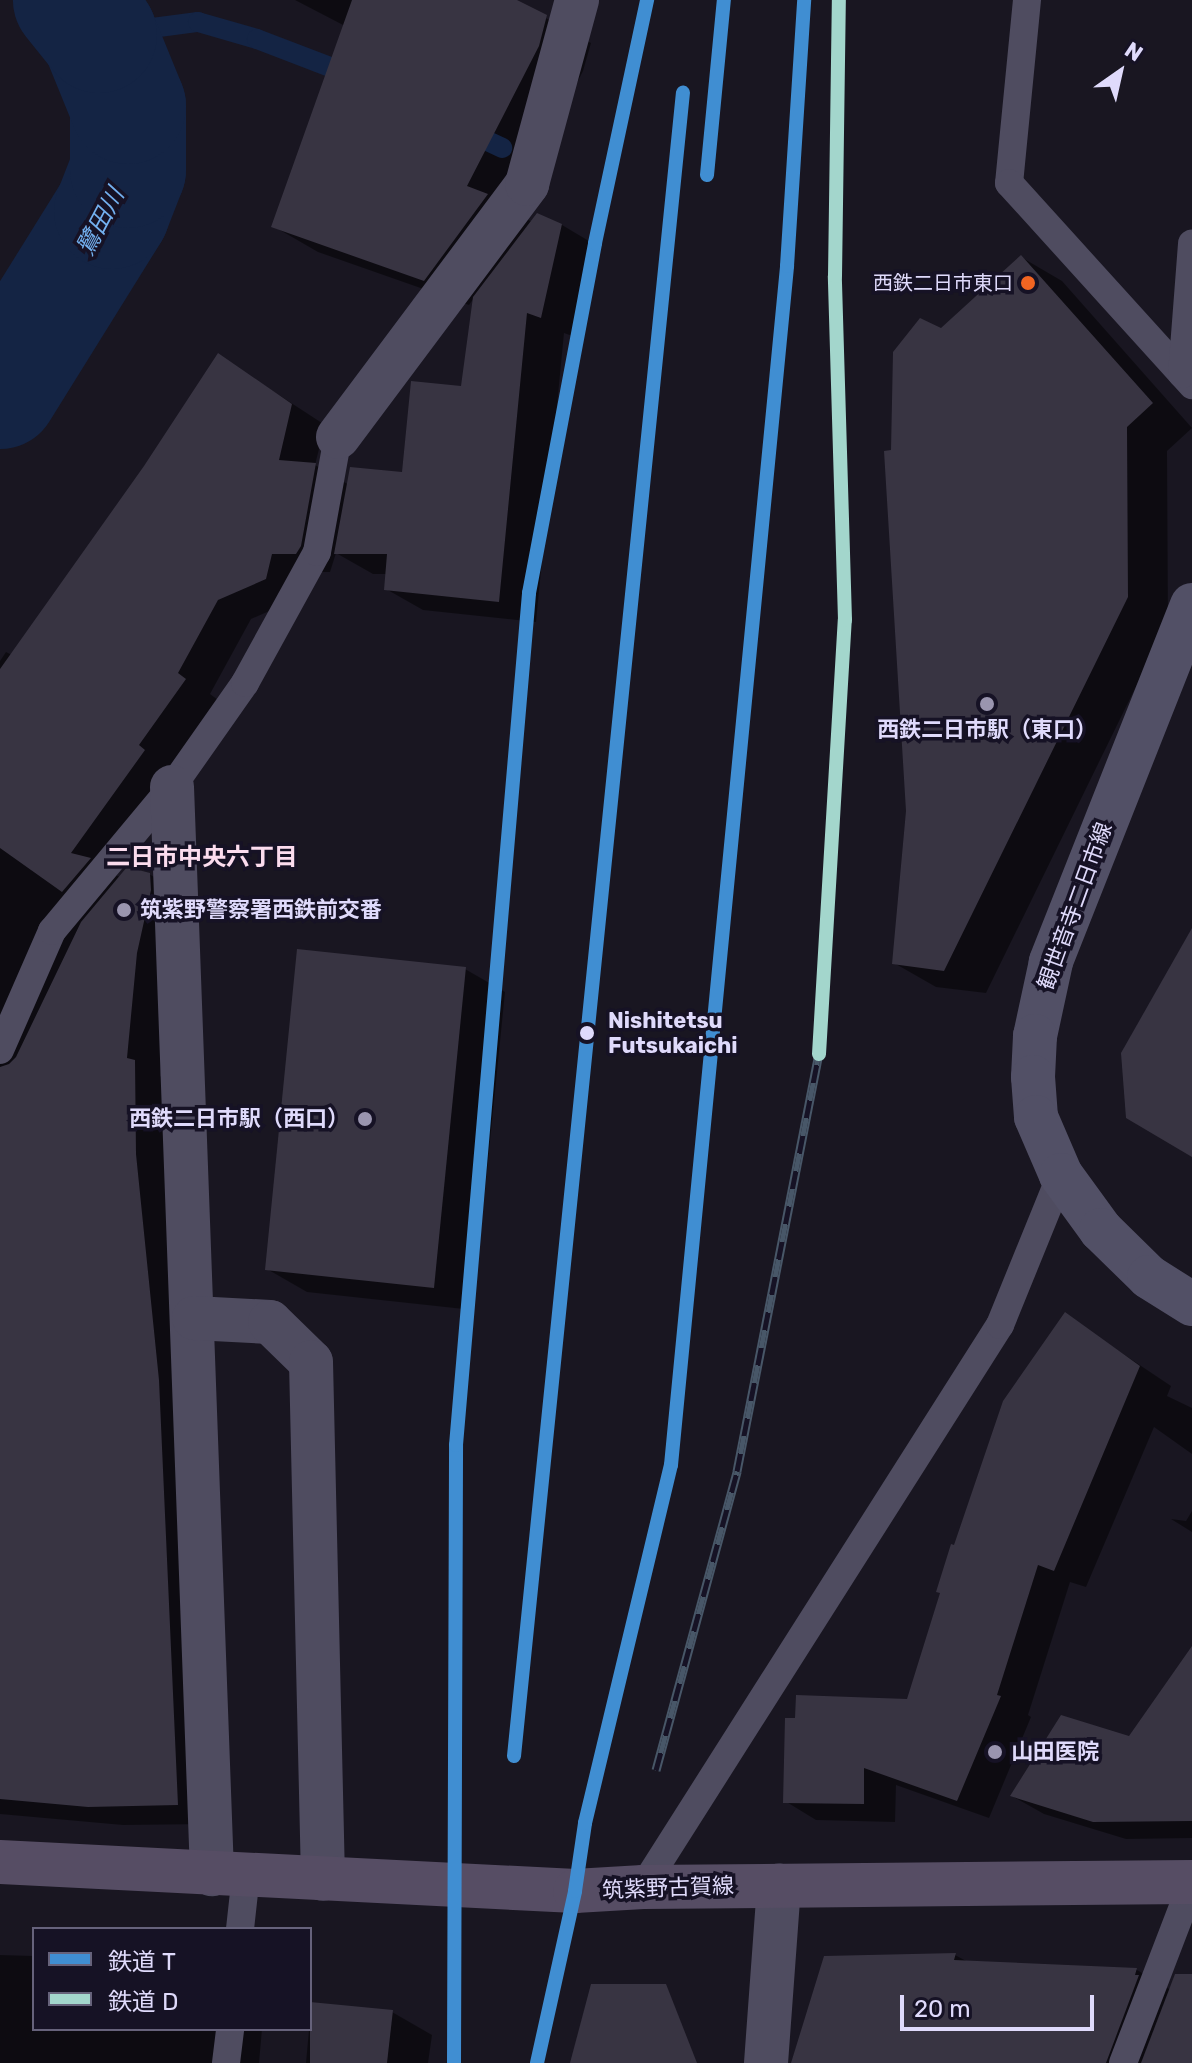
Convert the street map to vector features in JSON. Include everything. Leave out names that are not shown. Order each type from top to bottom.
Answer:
[{"type":"main road","name":"観世音寺二日市線","points":[[1192,605],[1051,962],[1041,997],[1033,1077],[1036,1117],[1061,1175],[1101,1230],[1149,1277],[1192,1304]]},
{"type":"main road","name":"筑紫野古賀線","points":[[0,1862],[575,1891],[779,1885],[1192,1882]]},
{"type":"street","points":[[338,437],[527,184],[577,0]]},
{"type":"street","points":[[172,787],[194,1318],[229,1874]]},
{"type":"street","points":[[194,1318],[270,1322],[311,1362],[323,1879]]},
{"type":"street","points":[[766,2063],[779,1885]]},
{"type":"lane","points":[[1027,0],[1009,183],[1187,379]]},
{"type":"lane","points":[[1187,379],[1192,243]]},
{"type":"lane","points":[[0,1050],[52,931],[172,787],[245,683],[317,552],[338,437]]},
{"type":"lane","points":[[643,1887],[1000,1325],[1061,1175]]},
{"type":"lane","points":[[229,1874],[240,1927]]},
{"type":"lane","points":[[1123,2063],[1192,1882]]},
{"type":"lane","points":[[226,2063],[230,2031]]},
{"type":"building","points":[[352,0],[517,0],[547,15],[539,46],[467,186],[488,194],[424,281],[271,227]]},
{"type":"building","points":[[537,213],[562,224],[541,318],[527,313],[499,602],[384,590],[387,554],[334,554],[350,467],[402,472],[411,381],[461,386],[473,297]]},
{"type":"building","name":"西鉄二日市駅（東口）","points":[[1021,255],[1153,403],[1127,427],[1128,597],[944,971],[892,964],[906,811],[884,451],[891,450],[893,352],[920,318],[941,328]]},
{"type":"building","points":[[218,353],[292,404],[279,460],[316,463],[301,546],[296,554],[272,554],[266,579],[218,600],[178,673],[186,679],[139,745],[145,750],[71,853],[91,858],[62,892],[0,848],[0,669],[144,466]]},
{"type":"building","points":[[127,867],[150,873],[151,890],[137,953],[127,1058],[135,1060],[136,1154],[159,1380],[178,1805],[88,1807],[0,1799],[0,1067],[16,1057],[81,922]]},
{"type":"building","points":[[1192,928],[1192,1157],[1126,1118],[1121,1053]]},
{"type":"building","name":"西鉄二日市駅（西口）","points":[[297,949],[466,967],[434,1288],[265,1270]]},
{"type":"building","points":[[1065,1312],[1140,1366],[1054,1571],[1038,1565],[997,1695],[1001,1696],[957,1801],[864,1768],[864,1804],[783,1803],[785,1718],[795,1718],[796,1695],[907,1699],[940,1593],[936,1592],[951,1544],[954,1545],[1003,1401]]},
{"type":"building","points":[[1192,1646],[1192,1821],[1093,1822],[1010,1796],[1061,1715],[1129,1736]]},
{"type":"building","points":[[956,1953],[954,1960],[1137,1968],[1135,1975],[1139,1975],[1106,2063],[791,2063],[824,1956]]},
{"type":"building","points":[[1175,1974],[1192,1974],[1192,2063],[1141,2063]]},
{"type":"building","points":[[591,1984],[666,1984],[697,2063],[570,2063]]},
{"type":"building","points":[[312,2002],[393,2010],[387,2063],[310,2063]]},
{"type":"waterway","name":"鷺田川","points":[[0,391],[112,211],[128,170],[128,106],[99,35],[71,0]]},
{"type":"waterway","points":[[99,35],[198,22],[257,39],[351,75]]},
{"type":"waterway","points":[[466,131],[502,148]]},
{"type":"railway","points":[[656,1770],[737,1471],[819,1054]]},
{"type":"rail line","name":"T","points":[[454,2063],[456,1445],[529,593],[595,243],[647,0]]},
{"type":"rail line","name":"T","points":[[707,175],[724,0]]},
{"type":"rail line","name":"T","points":[[537,2063],[575,1891],[585,1823],[671,1465],[787,266],[804,0]]},
{"type":"rail line","name":"D","points":[[819,1054],[845,620],[835,276],[839,0]]},
{"type":"rail line","name":"T","points":[[514,1756],[683,93]]},
{"type":"place","name":"西鉄二日市東口","points":[[1028,283]]},
{"type":"place","name":"西鉄二日市駅（東口）","points":[[987,704]]},
{"type":"place","name":"筑紫野警察署西鉄前交番","points":[[124,910]]},
{"type":"place","name":"Nishitetsu Futsukaichi","points":[[587,1033]]},
{"type":"place","name":"西鉄二日市駅（西口）","points":[[365,1119]]},
{"type":"place","name":"山田医院","points":[[995,1752]]},
{"type":"district","name":"二日市中央六丁目","points":[[202,858]]}]
